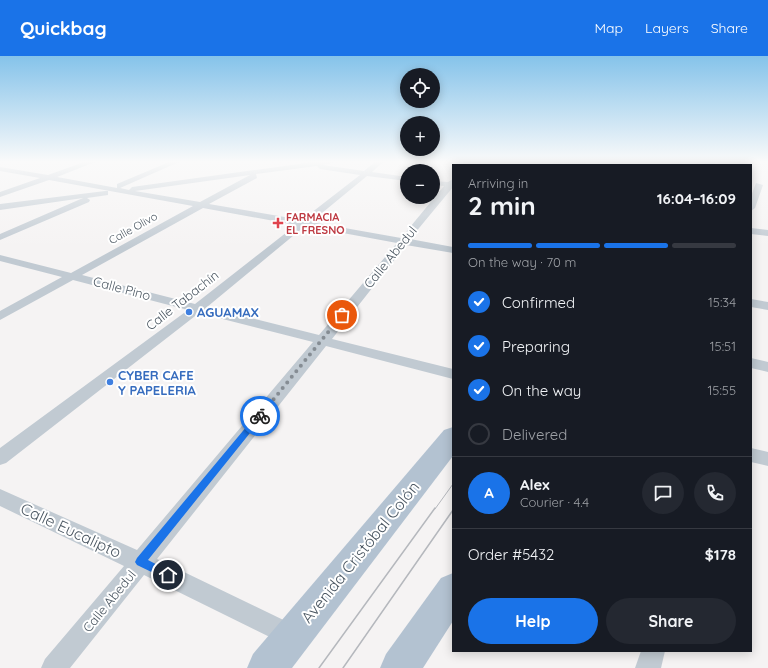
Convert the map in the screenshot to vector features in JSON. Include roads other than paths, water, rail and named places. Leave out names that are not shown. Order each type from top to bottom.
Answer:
[{"type":"main road","name":"Avenida Cristóbal Colón","points":[[267,668],[452,438]]},
{"type":"main road","points":[[400,668],[452,591]]},
{"type":"street","points":[[0,195],[13,191]]},
{"type":"street","points":[[0,237],[111,191],[452,250]]},
{"type":"street","points":[[0,207],[114,191]]},
{"type":"street","name":"Calle Olivo","points":[[0,316],[228,191]]},
{"type":"street","name":"Calle Tabachín","points":[[0,458],[198,308],[346,191]]},
{"type":"street","name":"Calle Abedul","points":[[54,668],[322,340],[446,191]]},
{"type":"street","points":[[752,202],[754,191]]},
{"type":"street","points":[[752,231],[768,233]]},
{"type":"street","name":"Calle Pino","points":[[0,258],[72,275],[452,374]]},
{"type":"street","points":[[752,303],[768,306]]},
{"type":"street","points":[[752,363],[768,367]]},
{"type":"street","points":[[752,455],[768,459]]},
{"type":"street","name":"Calle Eucalipto","points":[[0,497],[140,562],[293,636]]},
{"type":"street","points":[[648,668],[653,652]]},
{"type":"tram line","points":[[435,509],[452,485]]},
{"type":"tram line","points":[[319,668],[435,508]]},
{"type":"tram line","points":[[343,668],[452,511]]},
{"type":"place","name":"FARMACIA EL FRESNO","points":[[278,223]]},
{"type":"place","name":"AGUAMAX","points":[[189,312]]},
{"type":"place","name":"CYBER CAFE Y PAPELERIA","points":[[110,382]]}]
